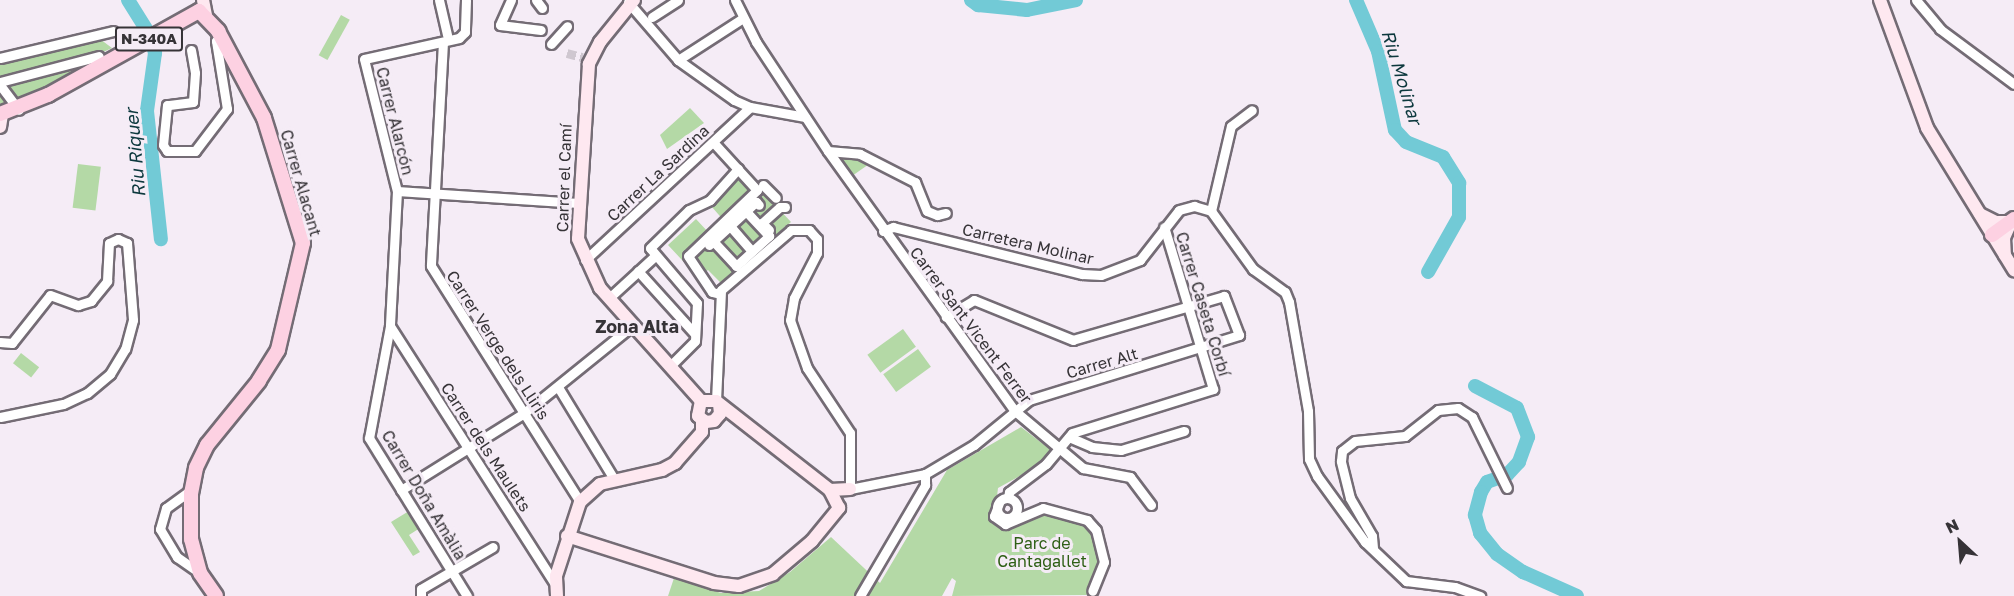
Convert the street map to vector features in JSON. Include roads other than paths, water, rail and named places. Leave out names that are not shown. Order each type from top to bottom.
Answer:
[{"type":"main road","name":"Carrer Alacant","points":[[202,7],[224,42],[271,133],[303,243],[278,350],[259,381],[207,445],[196,468],[191,490],[191,539],[200,573],[216,596]]},
{"type":"main road","name":"N-340A","points":[[100,61],[202,7]]},
{"type":"main road","points":[[1,118],[19,110],[100,61]]},
{"type":"main road","points":[[1992,235],[2012,220]]},
{"type":"street","name":"Carrer Verge dels Lliris","points":[[439,0],[445,39],[434,273],[580,502]]},
{"type":"street","points":[[445,39],[464,34],[466,0]]},
{"type":"street","points":[[511,0],[500,26],[541,30]]},
{"type":"street","points":[[652,17],[678,0]]},
{"type":"street","name":"Carrer Sant Vicent Ferrer","points":[[735,0],[743,18],[828,151],[883,231],[1015,411],[1083,468],[1130,477],[1150,505]]},
{"type":"street","points":[[1880,0],[1922,117],[2014,270]]},
{"type":"street","points":[[1916,0],[1940,29],[2014,84]]},
{"type":"street","points":[[630,2],[678,60],[750,107],[805,117]]},
{"type":"street","name":"Carrer el Camí","points":[[630,2],[586,58],[577,234],[585,260],[609,298],[701,401]]},
{"type":"street","points":[[678,60],[743,18]]},
{"type":"street","points":[[551,44],[567,26]]},
{"type":"street","points":[[0,58],[113,31]]},
{"type":"street","name":"Carrer Alarcón","points":[[397,191],[364,59],[445,39]]},
{"type":"street","points":[[191,50],[195,73],[193,102],[167,105],[163,145],[167,151],[195,151],[227,109],[216,41],[224,42]]},
{"type":"street","points":[[19,110],[0,83],[100,61]]},
{"type":"street","name":"Carrer La Sardina","points":[[585,260],[750,107]]},
{"type":"street","points":[[1252,110],[1231,126],[1211,211],[1253,269],[1285,292],[1308,411],[1309,459],[1324,486],[1373,548],[1412,584],[1455,587],[1480,596]]},
{"type":"street","points":[[713,142],[757,190],[688,256],[711,292],[720,294]]},
{"type":"street","points":[[828,151],[860,154],[915,182],[927,211],[937,216],[946,213]]},
{"type":"street","points":[[670,366],[692,346],[695,334],[695,298],[655,256],[651,244],[696,206],[710,200],[738,169]]},
{"type":"street","points":[[763,185],[776,198]]},
{"type":"street","points":[[397,191],[579,203]]},
{"type":"street","name":"Carrer Doña Amàlia","points":[[397,191],[390,327],[369,438],[468,596]]},
{"type":"street","points":[[692,260],[756,202],[759,205]]},
{"type":"street","name":"Carretera Molinar","points":[[883,231],[893,227],[1095,275],[1116,272],[1140,260],[1164,227],[1184,207],[1200,206],[1211,211]]},
{"type":"street","points":[[773,234],[762,223],[780,207],[785,207]]},
{"type":"street","points":[[713,241],[736,266],[769,236],[746,211]]},
{"type":"street","points":[[1978,213],[1996,222],[2012,220]]},
{"type":"street","points":[[2005,256],[2004,238],[2012,220]]},
{"type":"street","points":[[729,226],[752,251]]},
{"type":"street","name":"Carrer Caseta Corbí","points":[[1070,437],[1213,389],[1164,227]]},
{"type":"street","points":[[567,537],[714,583],[740,586],[758,582],[781,568],[812,541],[839,508],[850,489],[850,433],[807,368],[790,320],[794,298],[813,262],[818,245],[809,230],[787,228],[723,286],[720,294],[717,419],[702,421]]},
{"type":"street","points":[[0,342],[12,343],[46,297],[55,295],[78,305],[91,301],[106,281],[109,243],[118,239],[127,243],[135,310],[129,339],[110,374],[87,393],[63,404],[0,417]]},
{"type":"street","points":[[609,298],[655,256]]},
{"type":"street","points":[[638,271],[695,334]]},
{"type":"street","name":"Carrer Alt","points":[[850,489],[925,474],[974,445],[1029,400],[1238,337],[1228,299],[1224,296],[1188,306]]},
{"type":"street","points":[[946,317],[974,300],[1073,340],[1188,306]]},
{"type":"street","points":[[401,490],[524,413],[633,325]]},
{"type":"street","name":"Carrer dels Maulets","points":[[390,327],[469,448],[556,590]]},
{"type":"street","points":[[558,387],[614,479]]},
{"type":"street","points":[[556,590],[567,537],[580,502],[595,487],[614,479],[662,470],[675,463],[702,432],[702,421],[697,410],[701,401],[718,402],[733,411],[830,490],[839,508]]},
{"type":"street","points":[[1373,548],[1372,536],[1350,498],[1341,460],[1342,451],[1355,441],[1405,436],[1438,410],[1458,408],[1472,417],[1503,481]]},
{"type":"street","points":[[1008,498],[1009,492],[1046,464],[1070,437],[1092,447],[1121,450],[1184,431]]},
{"type":"street","points":[[860,596],[920,495],[925,474]]},
{"type":"street","points":[[830,490],[850,489]]},
{"type":"street","name":"Carrer Alacant","points":[[191,490],[166,507],[160,529],[177,557],[200,573]]},
{"type":"street","points":[[999,503],[1000,515],[1012,517],[1017,505],[1008,498]]},
{"type":"street","points":[[1008,498],[999,503],[994,516],[1005,524],[1042,508],[1087,520],[1096,530],[1104,562],[1092,591]]},
{"type":"street","points":[[421,596],[420,590],[494,547]]},
{"type":"waterway","name":"Riu Riquer","points":[[128,0],[149,34],[155,53],[147,111],[161,239]]},
{"type":"waterway","name":"Riu Molinar","points":[[971,0],[978,5],[1027,10],[1076,0]]},
{"type":"waterway","name":"Riu Molinar","points":[[1356,0],[1378,51],[1395,130],[1406,142],[1443,157],[1459,183],[1459,217],[1428,272]]},
{"type":"waterway","name":"Riu Molinar","points":[[1475,386],[1517,408],[1528,437],[1519,462],[1507,475],[1487,482],[1481,492],[1475,515],[1480,533],[1497,554],[1523,572],[1577,596]]},
{"type":"tunnel","points":[[567,53],[582,57]]},
{"type":"district","name":"Zona Alta","points":[[637,326]]},
{"type":"park label","name":"Parc de Cantagallet","points":[[1042,552]]}]
